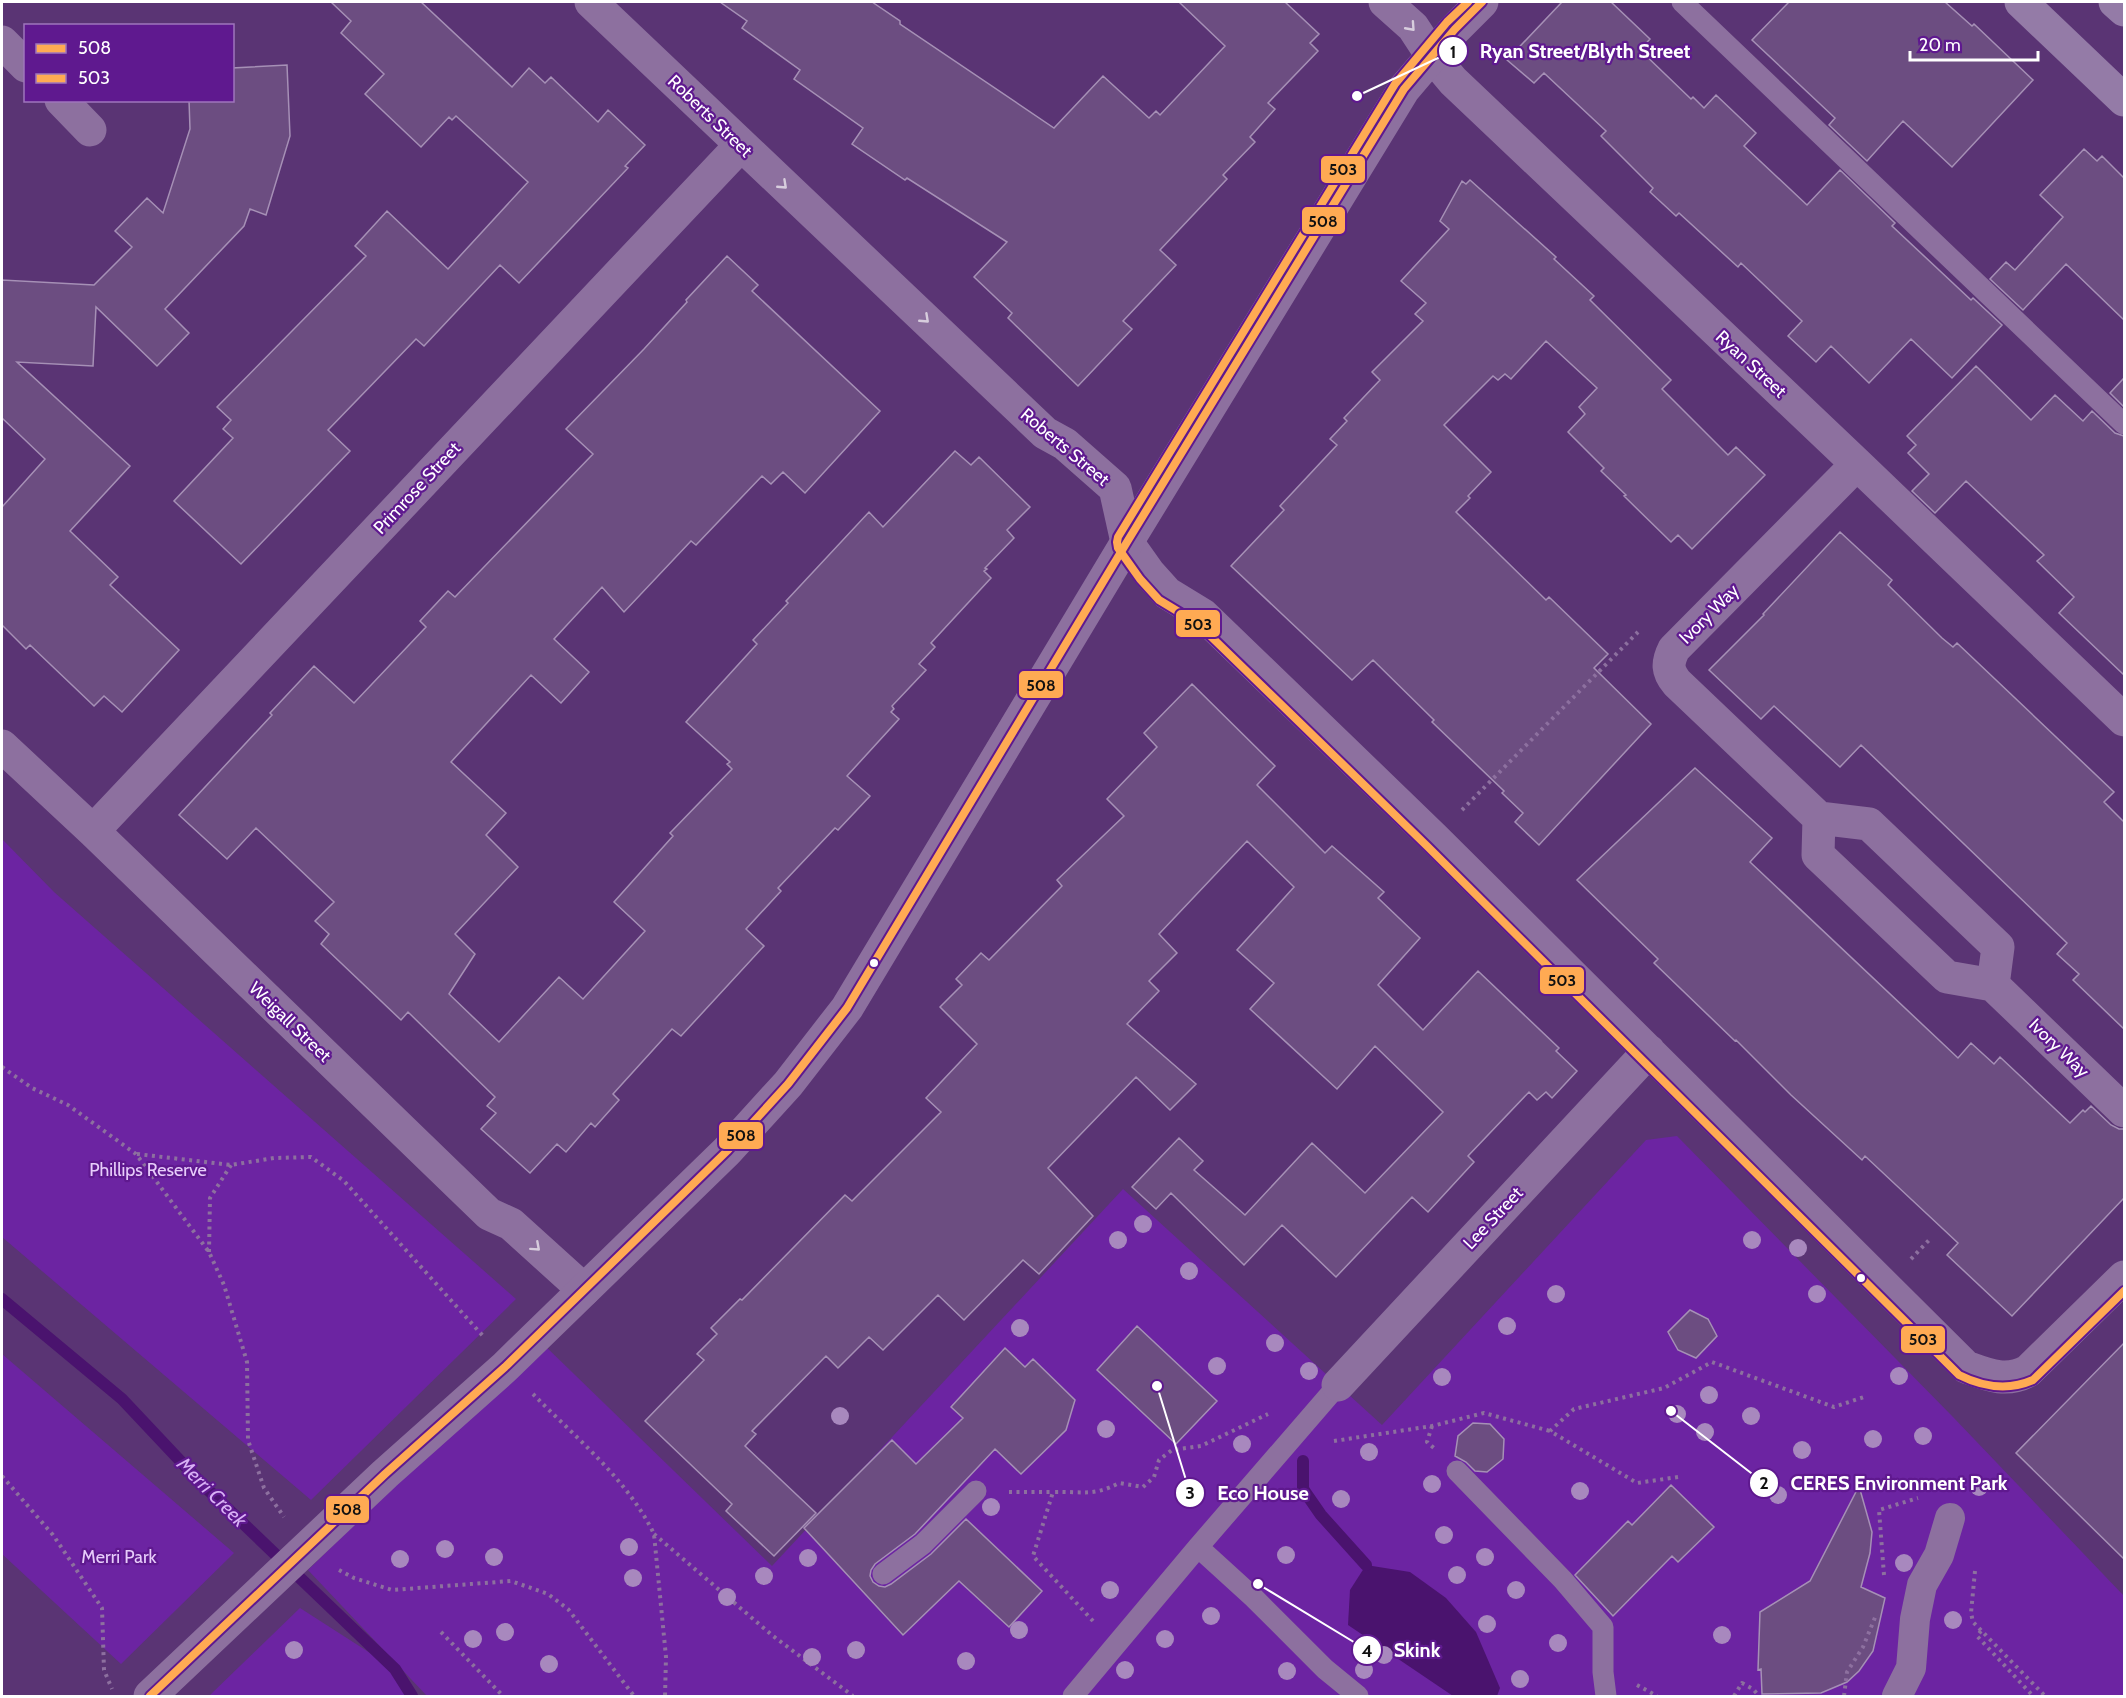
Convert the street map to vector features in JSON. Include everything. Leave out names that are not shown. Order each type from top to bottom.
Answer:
[{"type":"main road","points":[[2020,2],[2124,100]]},
{"type":"main road","points":[[2115,2],[2124,10]]},
{"type":"street","name":"Roberts Street","points":[[591,2],[1045,433],[1065,444],[1114,488],[1126,542],[1167,593],[1203,615],[1434,838],[1966,1367],[2001,1379],[2018,1377],[2028,1371],[2124,1277]]},
{"type":"street","name":"Ryan Street","points":[[1385,2],[1413,27],[1432,56],[1453,81],[2124,720]]},
{"type":"street","points":[[150,1696],[385,1474],[505,1367],[727,1151],[788,1084],[847,1008],[1126,542],[1404,89],[1482,2]]},
{"type":"street","points":[[2,42],[24,64]]},
{"type":"street","points":[[63,102],[90,130]]},
{"type":"street","name":"Primrose Street","points":[[93,831],[741,145]]},
{"type":"street","name":"Ivory Way","points":[[1819,818],[1670,675],[1669,658],[1674,649],[1857,464]]},
{"type":"street","name":"Weigall Street","points":[[2,746],[489,1214],[511,1224],[584,1290]]},
{"type":"street","points":[[1819,818],[1869,824],[1989,938],[1998,947],[1993,986],[1947,977],[1818,855],[1819,818]]},
{"type":"street","name":"Ivory Way","points":[[1993,986],[2124,1111]]},
{"type":"street","name":"Lee Street","points":[[1338,1385],[1648,1051]]},
{"type":"street","points":[[1897,1696],[1911,1668],[1915,1619],[1922,1585],[1939,1555],[1950,1518]]},
{"type":"lane","points":[[1682,2],[2124,424]]},
{"type":"lane","points":[[1073,1696],[1338,1385]]},
{"type":"lane","points":[[1457,1471],[1563,1580],[1603,1627],[1606,1696]]},
{"type":"lane","points":[[883,1574],[923,1544],[976,1491]]},
{"type":"lane","points":[[1198,1547],[1254,1598],[1325,1670],[1358,1696]]},
{"type":"path","points":[[1434,838],[1644,625]]},
{"type":"path","points":[[2,1067],[32,1088],[68,1105],[136,1154],[209,1252],[224,1285],[247,1362],[248,1440],[264,1488],[283,1516]]},
{"type":"path","points":[[136,1154],[231,1165],[274,1158],[311,1157],[344,1181],[478,1329],[505,1367],[586,1445],[646,1518],[654,1534],[666,1657],[665,1696]]},
{"type":"path","points":[[209,1252],[210,1198],[231,1165]]},
{"type":"path","points":[[1550,1431],[1574,1409],[1664,1388],[1712,1362],[1834,1407],[1864,1397]]},
{"type":"path","points":[[976,1491],[1091,1493],[1119,1483],[1143,1487],[1154,1477],[1159,1460],[1172,1450],[1201,1446],[1273,1412],[1297,1433],[1322,1442],[1432,1426],[1484,1413],[1550,1431],[1637,1483],[1678,1477]]},
{"type":"path","points":[[2,1476],[53,1535],[102,1608],[104,1670],[113,1690]]},
{"type":"path","points":[[1053,1492],[1033,1556],[1116,1646]]},
{"type":"path","points":[[1883,1579],[1885,1570],[1879,1510],[1921,1497]]},
{"type":"path","points":[[654,1534],[773,1636],[853,1696]]},
{"type":"path","points":[[1976,1561],[1971,1613],[1973,1622],[2045,1696]]},
{"type":"path","points":[[342,1572],[392,1590],[511,1581],[548,1594],[568,1609],[634,1696]]},
{"type":"path","points":[[1844,1696],[1847,1672],[1863,1647],[1876,1617],[1877,1606]]},
{"type":"path","points":[[1981,1631],[1977,1636],[2033,1696]]},
{"type":"path","points":[[441,1632],[503,1696]]},
{"type":"path","points":[[1734,1696],[1742,1683],[1753,1689],[1759,1696]]},
{"type":"green space","name":"Phillips Reserve","points":[[2,839],[54,892],[516,1299],[311,1500],[2,1237]]},
{"type":"green space","points":[[1677,1136],[1953,1417],[2124,1596],[2124,1696],[427,1696],[308,1570],[541,1342],[772,1566],[1123,1189],[1382,1425],[1646,1140]]},
{"type":"green space","name":"Merri Park","points":[[2,1354],[234,1553],[121,1664],[2,1554]]},
{"type":"green space","points":[[300,1608],[395,1669],[412,1696],[209,1696]]},
{"type":"shaded area","points":[[1366,1565],[1410,1572],[1446,1598],[1476,1632],[1500,1688],[1497,1696],[1453,1696],[1348,1625],[1350,1590]]},
{"type":"building","points":[[331,2],[421,2],[512,87],[529,68],[545,83],[551,77],[598,122],[608,110],[645,145],[625,166],[628,168],[519,283],[500,265],[424,346],[416,339],[328,430],[350,451],[241,564],[174,501],[233,438],[223,429],[231,420],[217,407],[366,256],[355,246],[387,211],[448,269],[528,182],[456,116],[452,120],[449,117],[421,147],[365,94],[384,74],[341,33],[351,21]]},
{"type":"building","points":[[720,2],[872,2],[900,21],[900,24],[1054,128],[1103,76],[1149,118],[1156,111],[1160,115],[1225,46],[1179,2],[1285,2],[1319,34],[1310,43],[1318,51],[1268,103],[1275,109],[1250,137],[1255,142],[1223,175],[1227,179],[1160,250],[1176,265],[1123,321],[1132,329],[1078,386],[1008,318],[1012,313],[974,277],[1007,242],[907,178],[905,180],[852,144],[863,128],[794,79],[800,70],[742,28],[747,21]]},
{"type":"building","points":[[1562,2],[1611,2],[1650,39],[1640,50],[1691,99],[1693,97],[1704,108],[1716,95],[1756,133],[1744,146],[1807,205],[1840,170],[1895,223],[1892,226],[1971,300],[1973,298],[2002,325],[1952,378],[1911,339],[1869,383],[1831,346],[1816,362],[1788,336],[1802,321],[1741,263],[1738,267],[1679,213],[1676,216],[1650,192],[1653,188],[1601,136],[1606,131],[1544,73],[1534,83],[1507,60]]},
{"type":"building","points":[[1789,2],[1945,2],[1972,26],[1974,24],[2033,80],[1952,167],[1903,121],[1867,161],[1829,125],[1835,118],[1752,40]]},
{"type":"building","points":[[287,65],[290,136],[266,215],[250,209],[244,226],[165,309],[189,333],[157,366],[96,307],[93,366],[17,362],[130,466],[70,531],[118,577],[110,585],[179,650],[122,712],[104,696],[94,706],[30,645],[26,649],[2,625],[2,507],[45,459],[2,418],[2,280],[94,285],[132,247],[115,231],[147,198],[163,213],[190,129],[189,102],[234,102],[234,68]]},
{"type":"building","points":[[2084,149],[2097,161],[2102,156],[2124,178],[2124,320],[2066,264],[2023,310],[1990,279],[2006,262],[2015,270],[2063,217],[2040,195]]},
{"type":"building","points":[[1470,180],[1556,257],[1554,259],[1594,296],[1590,300],[1671,380],[1662,389],[1728,455],[1736,447],[1765,475],[1692,549],[1678,535],[1671,542],[1624,496],[1626,495],[1601,471],[1604,468],[1568,432],[1585,414],[1579,407],[1597,388],[1546,341],[1511,379],[1505,374],[1498,380],[1493,376],[1444,425],[1491,472],[1456,512],[1546,600],[1549,597],[1608,654],[1594,668],[1651,724],[1539,845],[1515,822],[1523,813],[1502,793],[1504,791],[1432,722],[1434,720],[1373,660],[1352,680],[1231,566],[1284,510],[1280,506],[1337,445],[1330,439],[1347,421],[1344,418],[1380,380],[1372,372],[1423,321],[1415,314],[1426,303],[1401,281],[1449,229],[1440,221],[1462,181],[1466,184]]},
{"type":"building","points":[[727,256],[758,285],[752,291],[880,411],[805,493],[783,472],[771,484],[762,476],[696,545],[691,541],[624,612],[602,587],[554,639],[589,672],[561,703],[531,675],[451,762],[506,813],[486,835],[518,867],[455,934],[475,954],[449,994],[499,1042],[559,977],[583,999],[645,931],[614,902],[673,836],[670,833],[732,769],[727,764],[730,762],[686,722],[757,644],[753,640],[788,603],[786,601],[869,512],[883,527],[955,451],[971,465],[979,457],[1030,507],[1007,530],[1014,538],[985,568],[987,569],[984,571],[991,578],[931,643],[935,647],[919,664],[926,670],[892,706],[894,709],[891,712],[899,719],[847,776],[870,796],[838,830],[835,828],[778,888],[781,891],[746,929],[764,946],[681,1036],[672,1029],[613,1094],[619,1100],[595,1127],[591,1123],[566,1152],[557,1144],[530,1173],[481,1129],[496,1113],[487,1106],[495,1097],[408,1012],[401,1020],[321,944],[329,934],[315,921],[334,902],[256,828],[227,859],[179,815],[314,666],[354,703],[426,627],[420,621],[448,591],[455,597],[593,454],[566,429],[644,349]]},
{"type":"building","points":[[1976,366],[2031,420],[2055,395],[2083,421],[2092,411],[2115,433],[2124,436],[2124,675],[2059,613],[2074,597],[2037,561],[2044,555],[1966,481],[1935,513],[1912,491],[1929,474],[1908,453],[1916,445],[1907,436]]},
{"type":"building","points":[[2124,378],[2124,407],[2110,393]]},
{"type":"building","points":[[1840,532],[1892,580],[1888,585],[1942,638],[1953,647],[1957,643],[2114,792],[2104,802],[2124,822],[2124,1029],[2073,980],[2079,974],[2057,954],[2067,943],[1861,745],[1840,767],[1774,706],[1761,719],[1709,670],[1764,615]]},
{"type":"building","points":[[1192,684],[1275,766],[1257,785],[1325,853],[1332,846],[1384,892],[1378,898],[1420,938],[1378,985],[1423,1030],[1478,971],[1559,1048],[1556,1051],[1577,1071],[1552,1098],[1546,1092],[1537,1100],[1529,1092],[1468,1156],[1474,1162],[1428,1212],[1412,1197],[1336,1277],[1282,1225],[1244,1265],[1171,1193],[1156,1209],[1132,1187],[1179,1138],[1203,1161],[1194,1170],[1245,1215],[1312,1143],[1365,1193],[1443,1112],[1375,1046],[1337,1089],[1250,1009],[1274,983],[1237,950],[1294,887],[1247,841],[1159,934],[1177,953],[1149,981],[1159,991],[1127,1024],[1196,1084],[1170,1110],[1136,1077],[1048,1168],[1093,1216],[1039,1274],[1023,1260],[964,1320],[938,1295],[883,1350],[869,1337],[838,1368],[826,1356],[752,1431],[756,1434],[745,1446],[816,1513],[774,1556],[726,1511],[732,1504],[645,1421],[704,1360],[697,1354],[717,1334],[711,1328],[740,1299],[742,1300],[845,1195],[852,1201],[941,1112],[926,1098],[977,1044],[940,1007],[962,985],[956,979],[981,953],[989,960],[1062,886],[1057,880],[1124,816],[1107,799],[1157,747],[1144,733]]},
{"type":"building","points":[[1695,768],[1772,838],[1750,862],[1958,1058],[1971,1043],[1994,1064],[2000,1057],[2070,1123],[2083,1110],[2085,1112],[2091,1106],[2111,1125],[2124,1129],[2124,1198],[2012,1316],[1947,1255],[1958,1243],[1865,1156],[1862,1160],[1791,1095],[1654,963],[1658,959],[1577,880]]},
{"type":"building","points":[[1690,1310],[1708,1319],[1717,1336],[1696,1358],[1678,1350],[1668,1332]]},
{"type":"building","points":[[1137,1326],[1217,1401],[1176,1444],[1097,1370]]},
{"type":"building","points":[[2124,1343],[2124,1559],[2016,1453]]},
{"type":"building","points":[[1005,1348],[1025,1367],[1033,1359],[1075,1400],[1066,1430],[1021,1474],[995,1449],[915,1534],[875,1564],[870,1576],[879,1586],[885,1587],[891,1584],[931,1554],[966,1519],[1042,1591],[1009,1627],[959,1581],[903,1635],[804,1528],[892,1440],[916,1464],[963,1418],[951,1407]]},
{"type":"building","points":[[1473,1423],[1490,1424],[1504,1439],[1503,1459],[1487,1472],[1475,1471],[1455,1456],[1458,1436]]},
{"type":"building","points":[[1671,1485],[1714,1527],[1678,1562],[1672,1556],[1613,1616],[1575,1575],[1628,1521],[1632,1525]]},
{"type":"building","points":[[1859,1486],[1872,1532],[1870,1553],[1861,1587],[1885,1598],[1873,1651],[1859,1671],[1847,1682],[1821,1693],[1762,1694],[1761,1669],[1758,1670],[1760,1612],[1810,1581]]},
{"type":"waterway","name":"Merri Creek","points":[[2,1299],[122,1399],[202,1484],[395,1669],[412,1696]]},
{"type":"waterway","points":[[1303,1461],[1303,1489],[1321,1515],[1366,1565]]},
{"type":"transit line","name":"503","points":[[1468,2],[1447,22],[1395,84],[1118,537],[1118,548],[1140,579],[1159,600],[1197,623],[1427,846],[1959,1375],[1986,1385],[1996,1386],[2014,1386],[2033,1380],[2124,1291]]},
{"type":"transit line","name":"508","points":[[150,1696],[385,1474],[505,1367],[727,1151],[788,1084],[847,1008],[1127,542],[1404,89],[1455,29],[1482,2]]},
{"type":"place","name":"Ryan Street/Blyth Street","points":[[1357,96]]},
{"type":"place","name":"Eco House","points":[[1157,1386]]},
{"type":"place","name":"CERES Environment Park","points":[[1671,1411]]},
{"type":"place","name":"Skink","points":[[1258,1584]]}]
